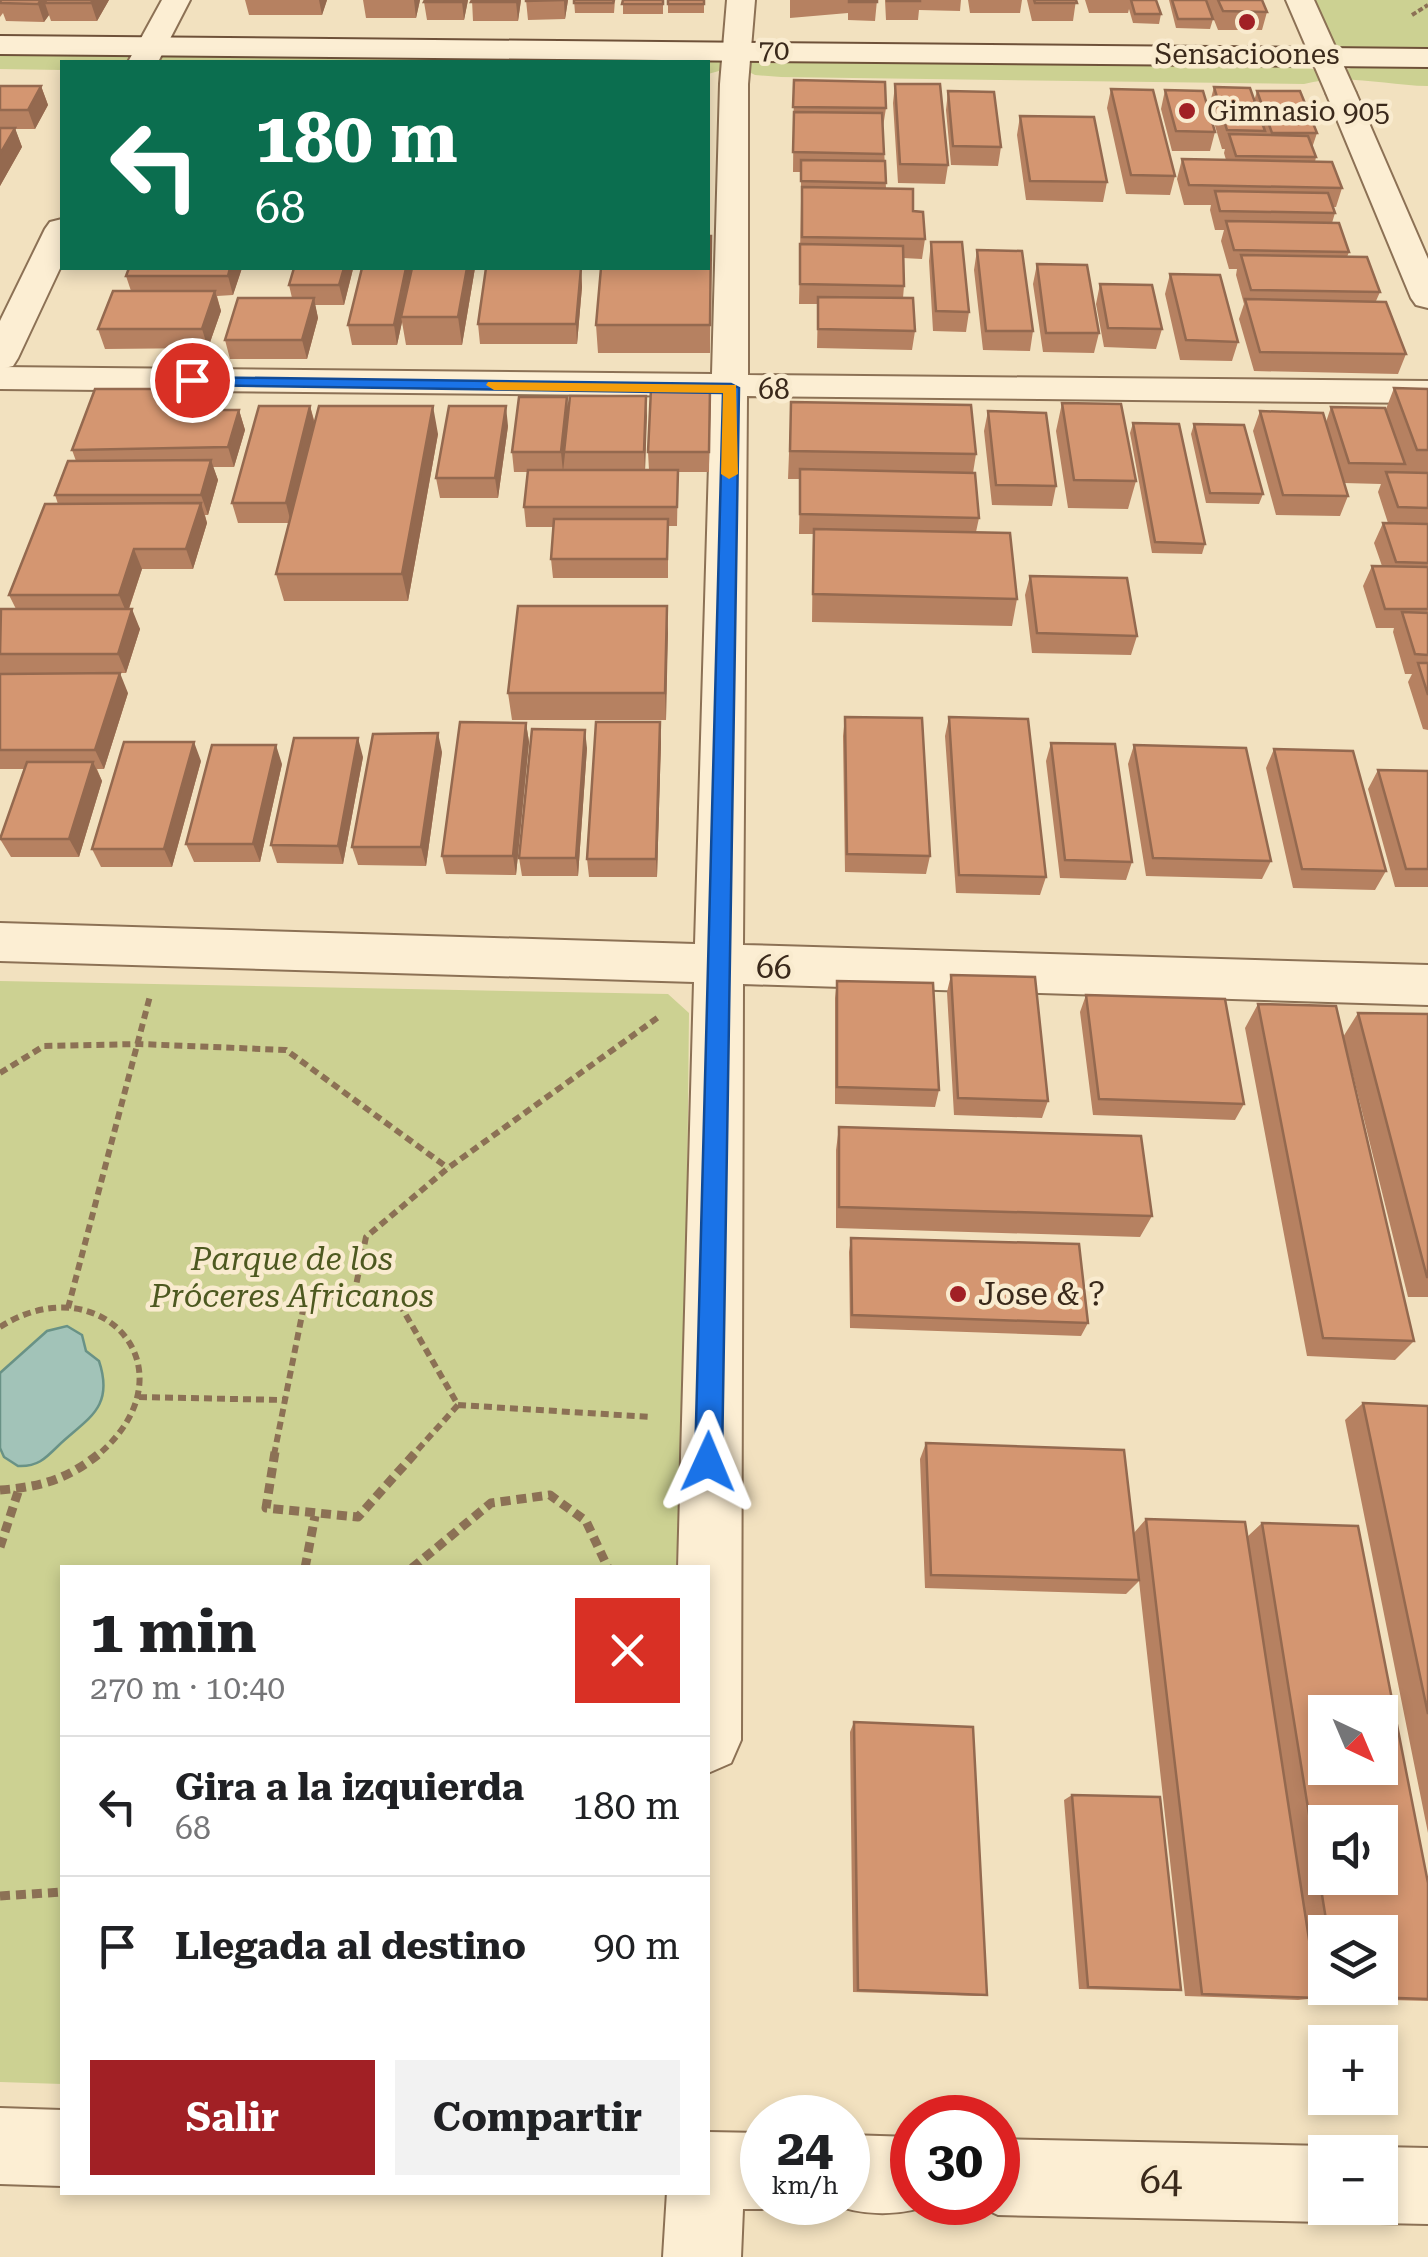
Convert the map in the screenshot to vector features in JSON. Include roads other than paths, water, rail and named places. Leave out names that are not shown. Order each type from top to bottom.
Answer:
[{"type":"main road","points":[[148,54],[176,0]]},
{"type":"main road","points":[[1300,0],[1341,93]]},
{"type":"main road","name":"70","points":[[0,45],[317,60]]},
{"type":"main road","name":"70","points":[[710,74],[1428,58]]},
{"type":"main road","points":[[1302,92],[1376,93]]},
{"type":"main road","points":[[0,358],[60,233]]},
{"type":"street","points":[[709,1565],[741,0]]},
{"type":"street","points":[[1341,93],[1428,298]]},
{"type":"street","name":"68","points":[[0,378],[1428,392]]},
{"type":"street","name":"66","points":[[0,942],[721,983],[1428,985]]},
{"type":"street","points":[[0,2146],[60,2148]]},
{"type":"street","points":[[710,2170],[740,2171]]},
{"type":"street","name":"64","points":[[1020,2177],[1308,2184]]},
{"type":"street","points":[[1398,2185],[1428,2186]]},
{"type":"street","points":[[702,2257],[705,2195]]},
{"type":"water","points":[[67,1326],[82,1335],[86,1351],[99,1361],[103,1377],[100,1402],[87,1420],[45,1458],[36,1464],[18,1466],[4,1457],[0,1448],[0,1373],[47,1331]]},
{"type":"place","name":"Sensacioones","points":[[1247,22]]},
{"type":"place","name":"Gimnasio 905","points":[[1187,111]]},
{"type":"place","name":"Jose & ?","points":[[958,1294]]},
{"type":"park label","name":"Parque de los Próceres Africanos","points":[[292,1278]]}]
